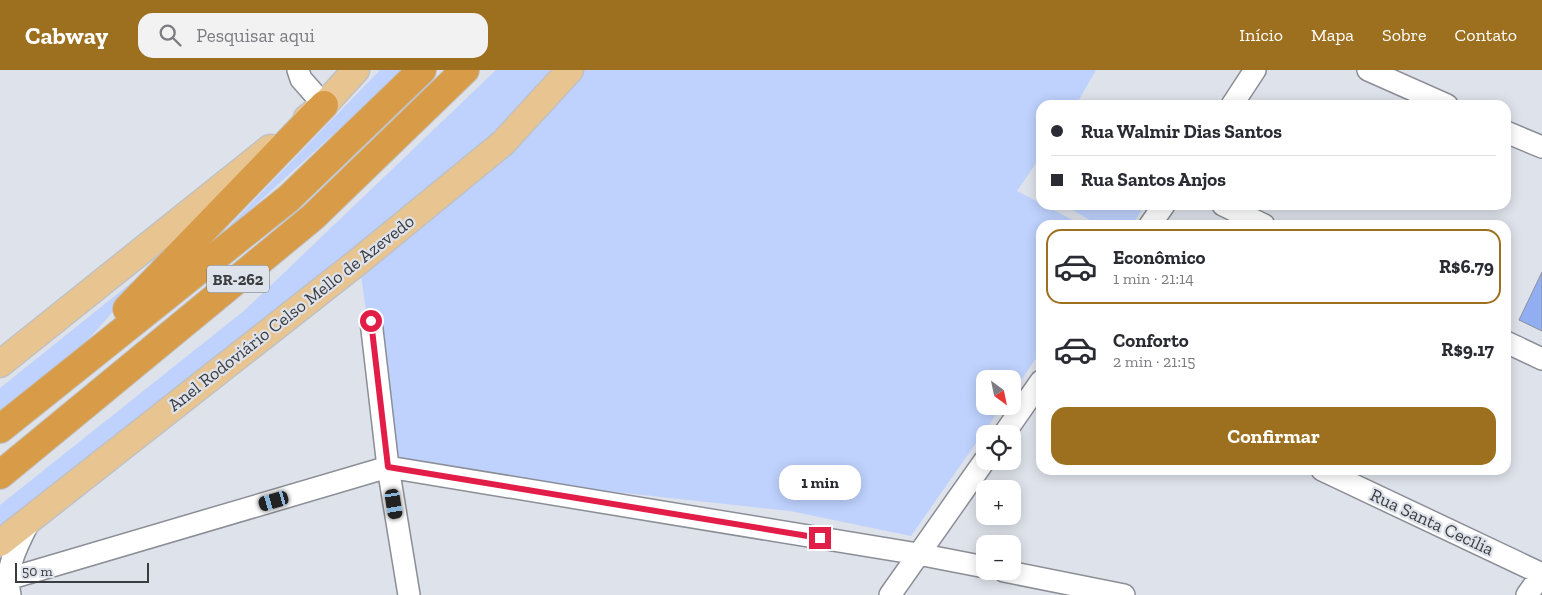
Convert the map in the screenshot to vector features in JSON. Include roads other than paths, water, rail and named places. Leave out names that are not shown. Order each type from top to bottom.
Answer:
[{"type":"highway","name":"BR-262","points":[[0,429],[289,198],[422,70]]},
{"type":"highway","name":"BR-262","points":[[0,476],[313,217],[465,70]]},
{"type":"highway","points":[[52,388],[324,105]]},
{"type":"main road","points":[[0,364],[324,105],[356,70]]},
{"type":"main road","name":"Anel Rodoviário Celso Mello de Azevedo","points":[[0,543],[360,260],[503,143],[570,70]]},
{"type":"street","points":[[298,70],[301,79],[324,105]]},
{"type":"street","points":[[1235,100],[1255,70]]},
{"type":"street","points":[[1368,70],[1436,100]]},
{"type":"street","points":[[1511,134],[1542,148]]},
{"type":"street","points":[[1232,210],[1254,220]]},
{"type":"street","points":[[371,321],[388,467],[409,595]]},
{"type":"street","points":[[1511,344],[1542,359]]},
{"type":"street","points":[[1010,425],[1036,387]]},
{"type":"street","points":[[5,591],[388,467],[918,554],[976,565]]},
{"type":"street","points":[[890,595],[978,470]]},
{"type":"street","name":"Rua Santa Cecília","points":[[1333,475],[1542,574]]},
{"type":"street","points":[[5,591],[18,544],[32,518]]},
{"type":"street","points":[[1021,574],[1124,595]]},
{"type":"street","points":[[1527,595],[1542,574]]}]
